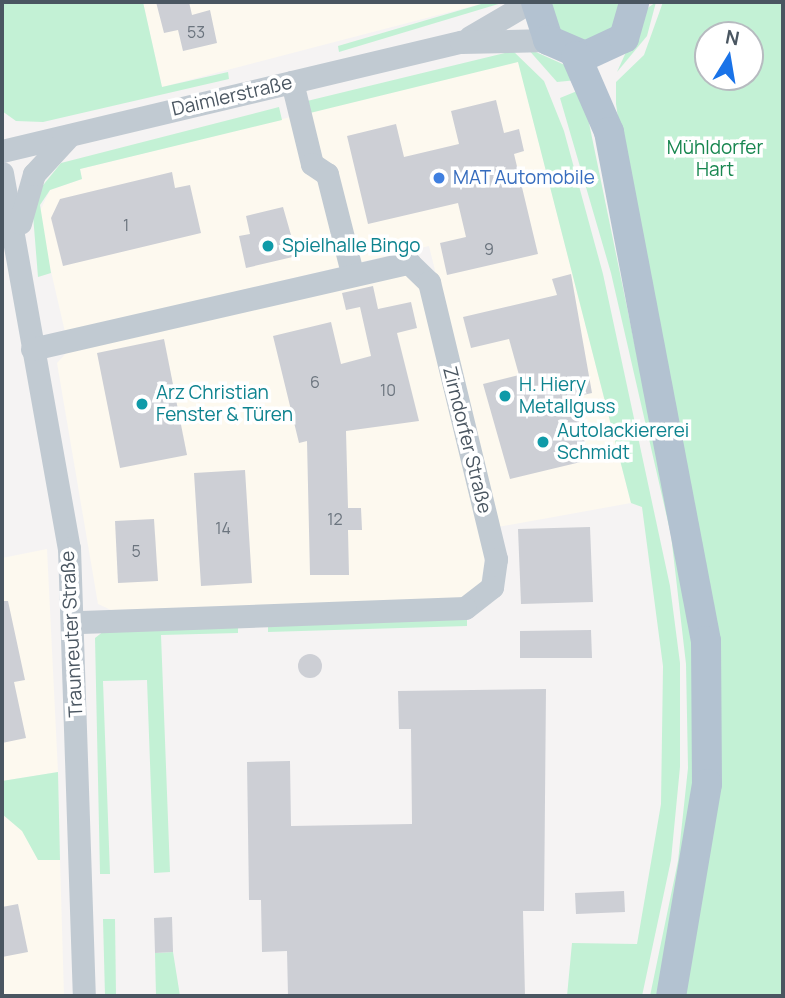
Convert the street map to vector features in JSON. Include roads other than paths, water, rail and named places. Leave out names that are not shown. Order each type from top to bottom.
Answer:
[{"type":"main road","points":[[536,2],[548,40],[576,56],[608,132],[706,641],[707,784],[671,996]]},
{"type":"main road","points":[[576,56],[610,50],[629,30],[634,2]]},
{"type":"main road","points":[[608,132],[610,50]]},
{"type":"street","name":"Daimlerstraße","points":[[461,42],[530,2]]},
{"type":"street","name":"Daimlerstraße","points":[[2,151],[461,42],[548,40]]},
{"type":"street","points":[[292,82],[312,164],[327,174],[352,273]]},
{"type":"street","name":"Traunreuter Straße","points":[[9,249],[28,185],[71,135]]},
{"type":"street","name":"Traunreuter Straße","points":[[2,173],[9,249],[57,468],[74,622],[84,996]]},
{"type":"street","name":"Zirndorfer Straße","points":[[32,349],[352,273],[409,264],[429,282],[496,559],[485,598],[466,608],[74,622]]},
{"type":"place","name":"MAT Automobile","points":[[439,178]]},
{"type":"place","name":"Spielhalle Bingo","points":[[268,246]]},
{"type":"place","name":"H. Hiery Metallguss","points":[[505,396]]},
{"type":"place","name":"Arz Christian Fenster & Türen","points":[[142,404]]},
{"type":"place","name":"Autolackiererei Schmidt","points":[[543,442]]},
{"type":"park label","name":"Mühldorfer Hart","points":[[715,159]]}]
